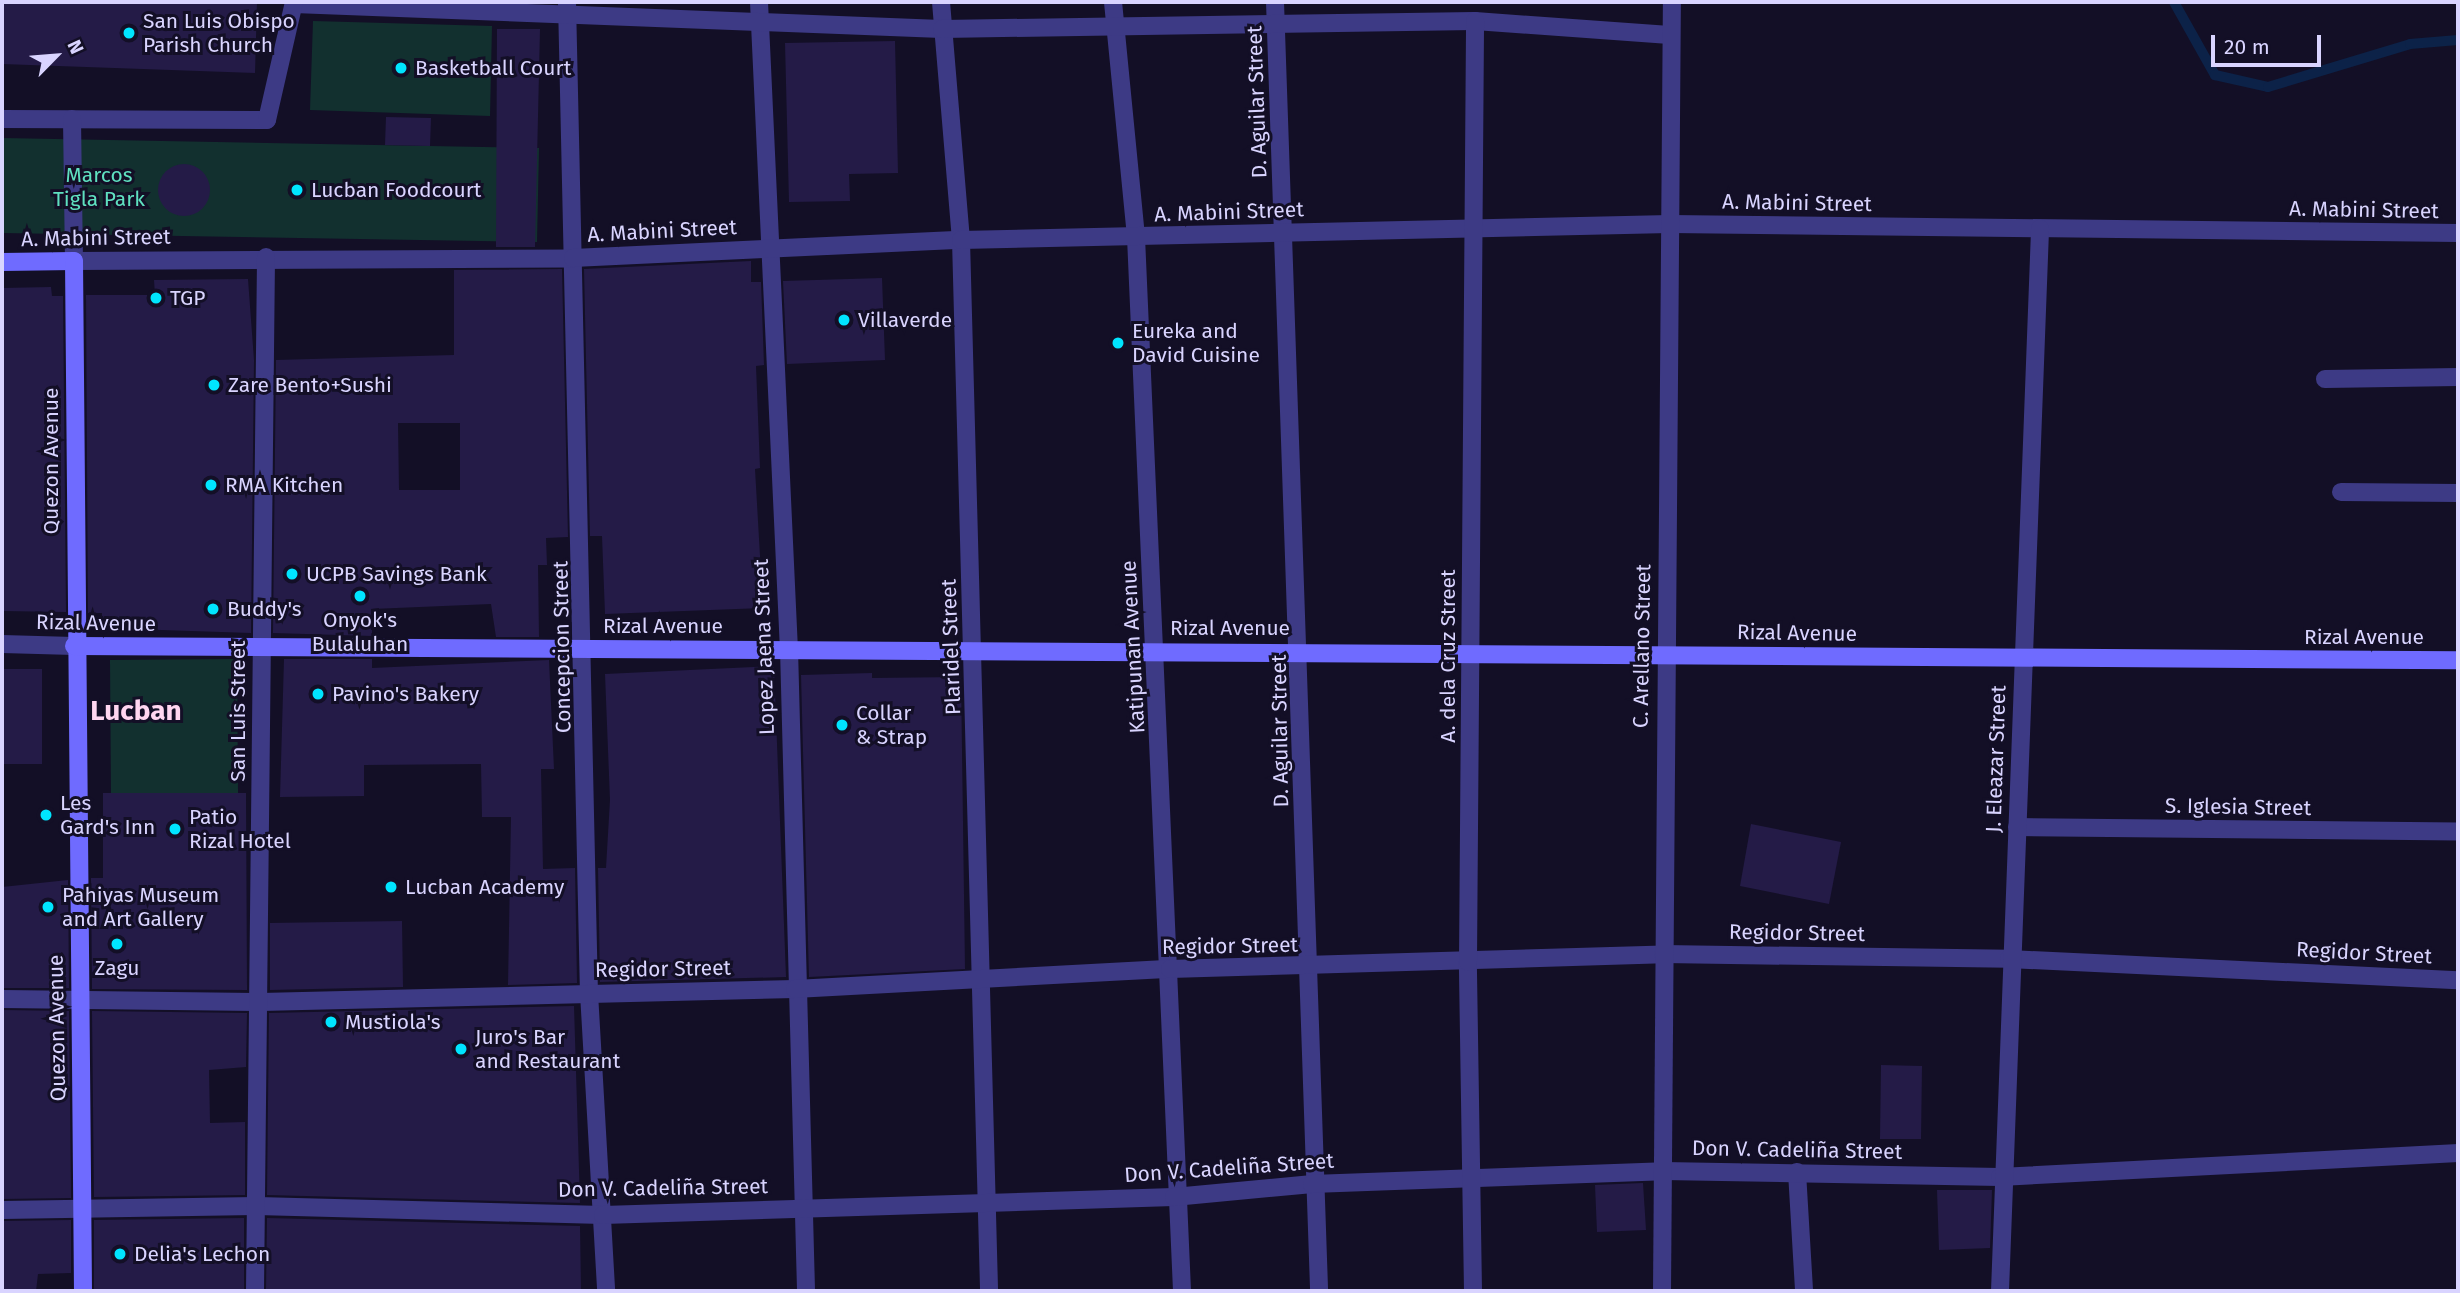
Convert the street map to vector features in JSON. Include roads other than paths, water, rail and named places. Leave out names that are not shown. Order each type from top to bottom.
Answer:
[{"type":"main road","name":"A. Mabini Street","points":[[2,262],[74,261]]},
{"type":"main road","name":"Quezon Avenue","points":[[74,261],[74,646],[83,1291]]},
{"type":"main road","name":"Rizal Avenue","points":[[74,646],[1664,653],[2022,659],[2458,660]]},
{"type":"street","name":"Lopez Jaena Street","points":[[759,2],[767,249],[789,649],[795,989],[807,1208],[806,1291]]},
{"type":"street","name":"Plaridel Street","points":[[941,2],[961,240],[989,1291]]},
{"type":"street","name":"Katipunan Avenue","points":[[1113,2],[1136,237],[1170,969],[1174,1197],[1182,1291]]},
{"type":"street","name":"D. Aguilar Street","points":[[1275,2],[1302,651],[1312,1184],[1320,1291]]},
{"type":"street","name":"C. Arellano Street","points":[[1662,1291],[1664,653],[1670,223],[1669,35],[1672,2]]},
{"type":"street","points":[[2,119],[267,120],[294,3],[567,10],[760,22],[942,29],[1115,31],[1276,21],[1475,21],[1669,35]]},
{"type":"street","name":"Concepcion Street","points":[[567,10],[586,648],[589,993],[606,1291]]},
{"type":"street","name":"A. dela Cruz Street","points":[[1474,1291],[1468,962],[1471,653],[1469,232],[1475,21]]},
{"type":"street","points":[[72,119],[74,261]]},
{"type":"street","name":"A. Mabini Street","points":[[74,261],[266,257],[573,258],[961,240],[1285,232],[1469,232],[1670,223],[2458,233]]},
{"type":"street","name":"J. Eleazar Street","points":[[2000,1291],[2000,1177],[2017,827],[2039,229]]},
{"type":"street","name":"San Luis Street","points":[[255,1291],[261,1002],[261,646],[266,257]]},
{"type":"street","points":[[2325,379],[2458,377]]},
{"type":"street","points":[[2342,492],[2458,493]]},
{"type":"street","name":"Rizal Avenue","points":[[2,644],[74,646]]},
{"type":"street","name":"S. Iglesia Street","points":[[2017,827],[2458,832]]},
{"type":"street","name":"Regidor Street","points":[[2,999],[261,1002],[795,989],[1170,969],[1307,968],[1663,954],[2009,960],[2458,980]]},
{"type":"street","name":"Don V. Cadeliña Street","points":[[2,1210],[82,1211],[257,1206],[603,1215],[1174,1197],[1312,1184],[1663,1171],[2000,1177],[2458,1153]]},
{"type":"street","points":[[1797,1172],[1804,1291]]},
{"type":"waterway","points":[[2174,2],[2215,75],[2268,87],[2410,44],[2458,40]]},
{"type":"place","name":"San Luis Obispo Parish Church","points":[[129,33]]},
{"type":"place","name":"Basketball Court","points":[[401,68]]},
{"type":"place","name":"Lucban Foodcourt","points":[[297,190]]},
{"type":"place","name":"TGP","points":[[156,298]]},
{"type":"place","name":"Villaverde","points":[[844,320]]},
{"type":"place","name":"Eureka and David Cuisine","points":[[1118,343]]},
{"type":"place","name":"Zare Bento+Sushi","points":[[214,385]]},
{"type":"place","name":"RMA Kitchen","points":[[211,485]]},
{"type":"place","name":"UCPB Savings Bank","points":[[292,574]]},
{"type":"place","name":"Onyok's Bulaluhan","points":[[360,596]]},
{"type":"place","name":"Buddy's","points":[[213,609]]},
{"type":"place","name":"Pavino's Bakery","points":[[318,694]]},
{"type":"place","name":"Collar & Strap","points":[[842,725]]},
{"type":"place","name":"Les Gard's Inn","points":[[46,815]]},
{"type":"place","name":"Patio Rizal Hotel","points":[[175,829]]},
{"type":"place","name":"Lucban Academy","points":[[391,887]]},
{"type":"place","name":"Pahiyas Museum and Art Gallery","points":[[48,907]]},
{"type":"place","name":"Zagu","points":[[117,944]]},
{"type":"place","name":"Mustiola's","points":[[331,1022]]},
{"type":"place","name":"Juro's Bar and Restaurant","points":[[461,1049]]},
{"type":"place","name":"Delia's Lechon","points":[[120,1254]]},
{"type":"district","name":"Lucban","points":[[136,711]]},
{"type":"park label","name":"Marcos Tigla Park","points":[[99,187]]}]
